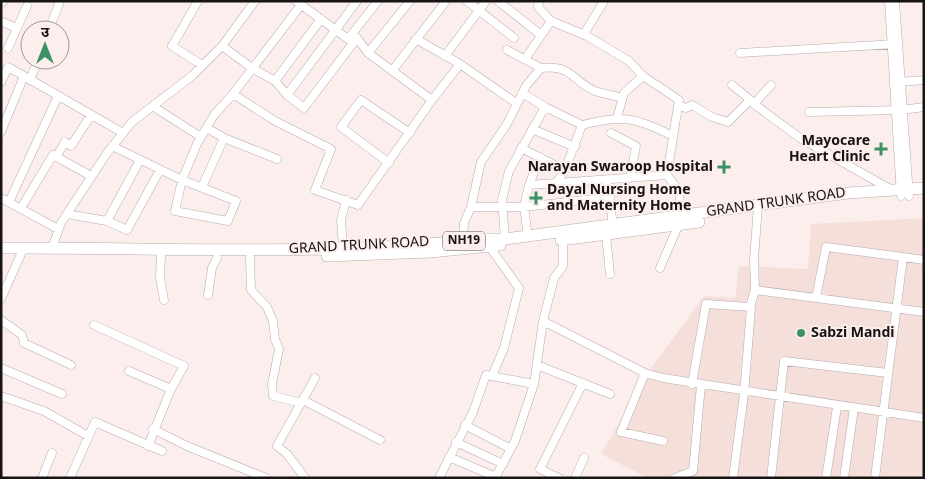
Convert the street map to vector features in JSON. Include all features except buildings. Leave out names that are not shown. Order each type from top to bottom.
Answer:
[{"type":"highway","name":"GRAND TRUNK ROAD","points":[[1,254],[52,248],[121,247],[244,251],[343,248],[505,239],[609,230],[924,188]]},
{"type":"highway","name":"GRAND TRUNK ROAD","points":[[902,192],[924,196]]},
{"type":"highway","name":"GRAND TRUNK ROAD","points":[[1,248],[21,251],[250,258],[431,252],[563,240],[609,230]]},
{"type":"street","points":[[53,20],[60,1]]},
{"type":"street","points":[[198,1],[172,46],[202,65]]},
{"type":"street","points":[[52,248],[58,229],[112,146],[132,122],[154,107],[222,46],[255,1]]},
{"type":"street","points":[[287,95],[357,1]]},
{"type":"street","points":[[348,39],[378,1]]},
{"type":"street","points":[[392,71],[446,1]]},
{"type":"street","points":[[467,1],[514,38]]},
{"type":"street","points":[[445,56],[486,1]]},
{"type":"street","points":[[498,1],[541,35]]},
{"type":"street","points":[[539,1],[538,7],[552,21],[584,34],[629,61],[643,76],[679,100],[667,175],[679,191],[680,220],[660,268]]},
{"type":"street","points":[[584,34],[604,1]]},
{"type":"street","points":[[889,1],[900,82],[898,110]]},
{"type":"street","points":[[895,1],[895,44],[902,192]]},
{"type":"street","points":[[112,146],[182,180],[236,201],[228,221],[175,211],[182,180],[201,138],[214,115],[233,94],[299,3],[348,39],[357,38]]},
{"type":"street","points":[[368,54],[406,3]]},
{"type":"street","points":[[8,48],[27,6]]},
{"type":"street","points":[[275,81],[321,19]]},
{"type":"street","points":[[525,58],[552,21]]},
{"type":"street","points":[[1,22],[16,28]]},
{"type":"street","points":[[222,46],[252,68],[275,81],[287,95],[304,108],[357,38]]},
{"type":"street","points":[[357,38],[368,54],[432,100]]},
{"type":"street","points":[[416,39],[460,64],[516,102]]},
{"type":"street","points":[[740,53],[895,44]]},
{"type":"street","points":[[507,50],[541,68],[554,66],[573,74],[593,90],[622,98]]},
{"type":"street","points":[[233,94],[275,122],[331,149],[315,190],[358,205],[432,100],[460,64]]},
{"type":"street","points":[[1,82],[8,67],[123,133]]},
{"type":"street","points":[[463,241],[464,223],[471,207],[481,162],[507,124],[516,102],[541,68]]},
{"type":"street","points":[[1,132],[32,70]]},
{"type":"street","points":[[617,118],[622,98],[630,87],[643,76]]},
{"type":"street","points":[[900,82],[924,80]]},
{"type":"street","points":[[732,85],[800,138],[902,192]]},
{"type":"street","points":[[678,105],[686,108],[692,105],[712,117],[728,122],[771,85]]},
{"type":"street","points":[[522,93],[545,107],[582,125],[617,118],[627,118],[648,124],[673,136]]},
{"type":"street","points":[[58,96],[5,200],[58,229]]},
{"type":"street","points":[[389,162],[341,128],[361,100],[410,133]]},
{"type":"street","points":[[154,107],[201,138]]},
{"type":"street","points":[[505,239],[503,205],[510,171],[545,107]]},
{"type":"street","points":[[809,112],[898,110],[924,107]]},
{"type":"street","points":[[56,157],[65,142],[71,146],[91,115]]},
{"type":"street","points":[[556,183],[565,170],[582,125]]},
{"type":"street","points":[[207,128],[224,138],[277,158]]},
{"type":"street","points":[[532,129],[575,147]]},
{"type":"street","points":[[611,133],[636,146],[630,178]]},
{"type":"street","points":[[202,187],[224,138]]},
{"type":"street","points":[[522,148],[565,170]]},
{"type":"street","points":[[21,208],[53,155],[91,176]]},
{"type":"street","points":[[528,237],[524,207],[529,185],[540,157]]},
{"type":"street","points":[[107,221],[140,160]]},
{"type":"street","points":[[67,214],[107,221],[128,230],[160,170]]},
{"type":"street","points":[[529,185],[667,175]]},
{"type":"street","points":[[607,180],[610,197],[610,274]]},
{"type":"street","points":[[471,207],[503,205],[524,207],[610,197]]},
{"type":"street","points":[[343,248],[341,220],[346,200]]},
{"type":"street","points":[[692,384],[706,304],[750,306],[755,290],[754,259],[757,210]]},
{"type":"street","points":[[449,456],[496,477],[503,464],[511,448],[534,384],[543,321],[554,278],[563,266],[563,240]]},
{"type":"street","points":[[489,246],[519,288],[504,348],[492,376]]},
{"type":"street","points":[[816,298],[826,247],[924,260]]},
{"type":"street","points":[[1,299],[21,251]]},
{"type":"street","points":[[161,256],[160,278],[164,300]]},
{"type":"street","points":[[874,478],[903,257]]},
{"type":"street","points":[[208,295],[212,268],[217,258]]},
{"type":"street","points":[[250,258],[251,290],[267,307],[273,321],[275,339],[279,349],[272,384],[273,396],[302,401],[380,440]]},
{"type":"street","points":[[755,290],[924,312]]},
{"type":"street","points":[[733,478],[744,392],[751,308]]},
{"type":"street","points":[[1,320],[22,335],[24,343],[71,365]]},
{"type":"street","points":[[543,321],[646,373],[692,384],[924,418]]},
{"type":"street","points":[[94,325],[184,366],[171,389],[153,429],[148,446]]},
{"type":"street","points":[[770,478],[784,360],[888,372]]},
{"type":"street","points":[[537,365],[610,394]]},
{"type":"street","points":[[1,368],[62,394]]},
{"type":"street","points":[[129,371],[171,389]]},
{"type":"street","points":[[646,373],[621,432],[663,441]]},
{"type":"street","points":[[439,478],[465,425],[486,374],[534,384]]},
{"type":"street","points":[[305,478],[287,454],[276,446],[315,378]]},
{"type":"street","points":[[537,478],[583,383]]},
{"type":"street","points":[[675,478],[693,471],[701,385]]},
{"type":"street","points":[[1,396],[44,410],[88,436]]},
{"type":"street","points":[[826,478],[837,406]]},
{"type":"street","points":[[844,478],[854,408]]},
{"type":"street","points":[[70,478],[95,422],[162,452]]},
{"type":"street","points":[[465,425],[511,448]]},
{"type":"street","points":[[153,429],[187,446],[266,478]]},
{"type":"street","points":[[456,442],[503,464]]},
{"type":"street","points":[[42,478],[52,453]]},
{"type":"street","points":[[575,478],[584,458]]},
{"type":"street","points":[[540,470],[559,478]]},
{"type":"shaded area","name":"Sabzi Mandi","points":[[924,218],[924,478],[648,478],[601,454],[652,367],[704,296],[735,298],[739,266],[808,269],[811,224]]},
{"type":"place","name":"Mayocare Heart Clinic","points":[[881,149]]},
{"type":"place","name":"Narayan Swaroop Hospital","points":[[724,167]]},
{"type":"place","name":"Dayal Nursing Home and Maternity Home","points":[[536,198]]},
{"type":"place","name":"Sabzi Mandi","points":[[801,333]]}]
